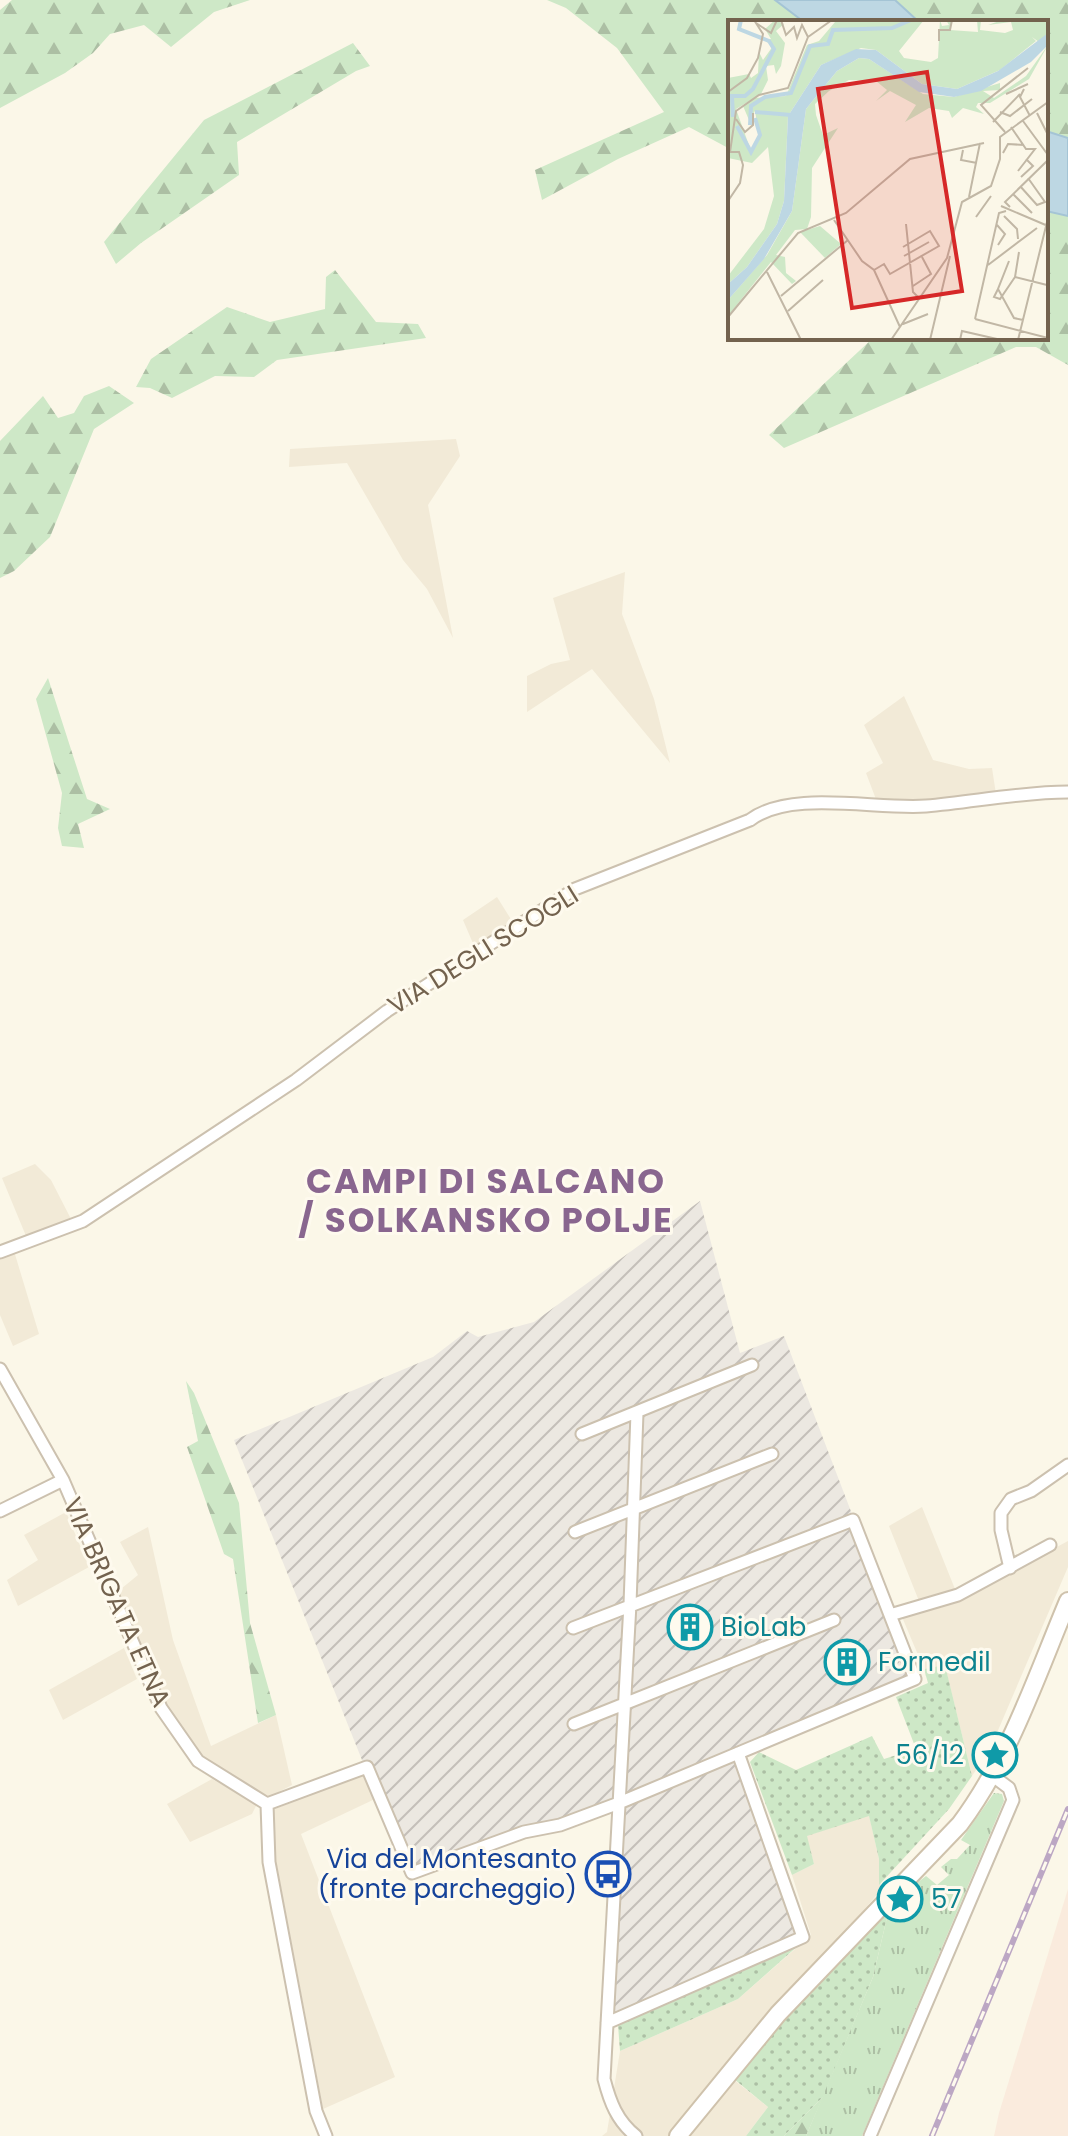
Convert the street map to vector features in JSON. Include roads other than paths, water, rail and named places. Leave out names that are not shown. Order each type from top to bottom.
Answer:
[{"type":"main road","points":[[678,2136],[778,2014],[960,1824],[1004,1755],[1068,1601]]},
{"type":"street","name":"VIA DEGLI SCOGLI","points":[[0,1252],[83,1221],[296,1080],[387,1011],[575,889],[750,820],[775,807],[831,803],[923,806],[1068,792]]},
{"type":"street","points":[[582,1434],[752,1365]]},
{"type":"street","name":"VIA BRIGATA ETNA","points":[[0,1369],[63,1480],[161,1708],[198,1761],[267,1804]]},
{"type":"street","points":[[636,2136],[624,2126],[611,2103],[604,2079],[630,1604],[637,1413]]},
{"type":"street","points":[[575,1532],[772,1454]]},
{"type":"street","points":[[1010,1568],[1001,1530],[1001,1513],[1011,1499],[1031,1491],[1068,1465]]},
{"type":"street","points":[[0,1511],[63,1480]]},
{"type":"street","points":[[326,2136],[316,2111],[269,1862],[267,1804],[367,1767],[412,1873],[524,1832],[560,1825],[619,1803],[915,1679],[853,1520],[573,1628]]},
{"type":"street","points":[[890,1615],[958,1595],[1050,1545]]},
{"type":"street","points":[[574,1724],[834,1620]]},
{"type":"street","points":[[607,2023],[803,1937],[738,1753]]},
{"type":"street","points":[[870,2136],[1013,1800],[1009,1788],[993,1776]]},
{"type":"water","points":[[775,0],[895,0],[917,20],[801,20]]},
{"type":"water","points":[[1048,132],[1068,138],[1068,216],[1048,211]]},
{"type":"railway","points":[[932,2136],[1068,1809]]},
{"type":"place","name":"BioLab","points":[[690,1627]]},
{"type":"place","name":"Formedil","points":[[847,1662]]},
{"type":"place","name":"56/12","points":[[995,1755]]},
{"type":"place","name":"Via del Montesanto (fronte parcheggio)","points":[[608,1874]]},
{"type":"place","name":"57","points":[[900,1899]]},
{"type":"district","name":"CAMPI DI SALCANO / SOLKANSKO POLJE","points":[[486,1200]]}]
